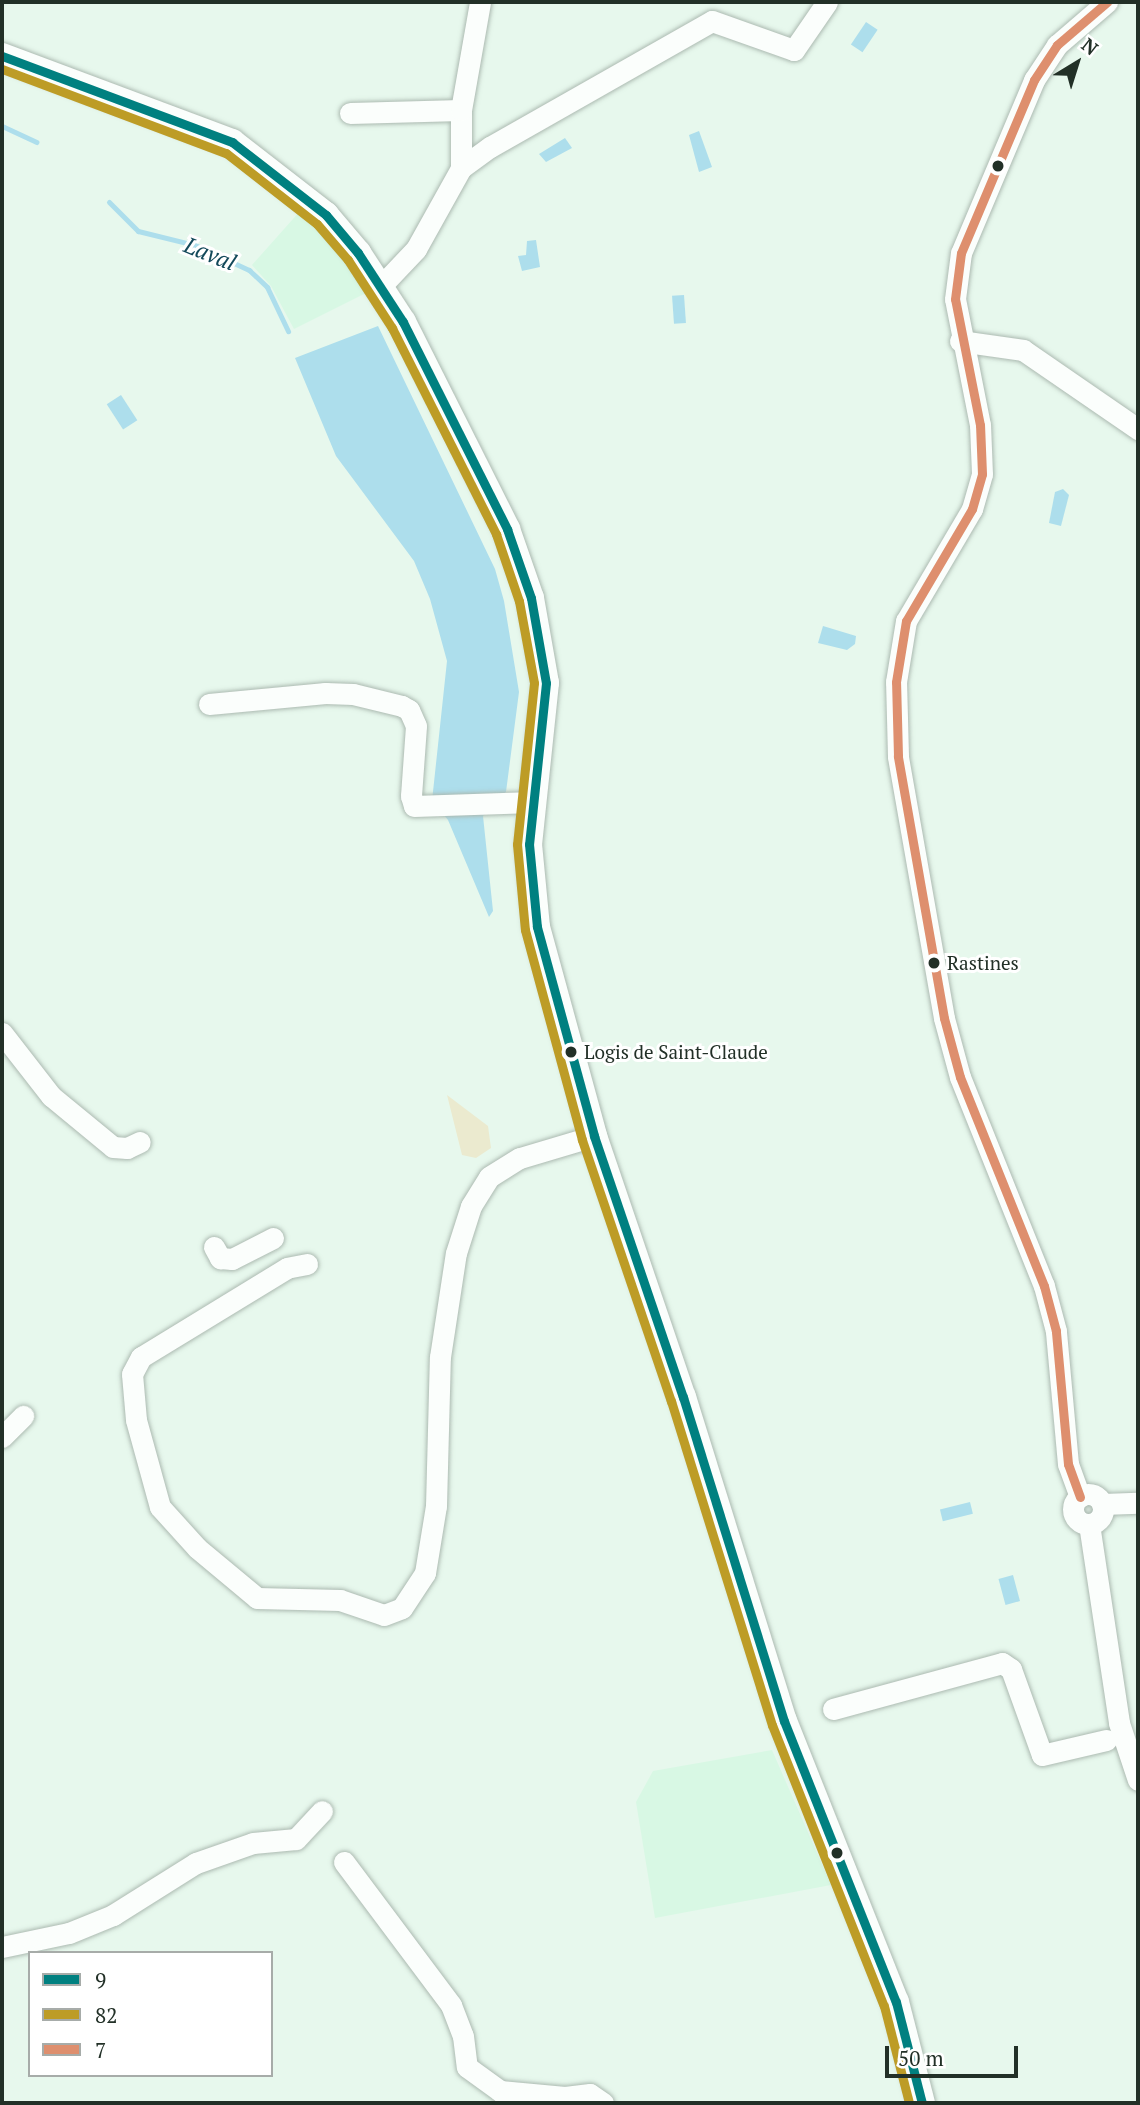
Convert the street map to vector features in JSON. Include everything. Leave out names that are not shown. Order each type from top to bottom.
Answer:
[{"type":"street","points":[[381,286],[416,249],[460,168],[461,110],[480,2]]},
{"type":"street","points":[[460,168],[714,11],[794,50],[827,2]]},
{"type":"street","points":[[1107,2],[1057,45],[1034,80],[961,253],[955,299],[960,341],[980,425],[982,474],[972,509],[906,621],[896,682],[898,756],[943,1018],[960,1077],[1044,1286],[1056,1331],[1068,1464],[1080,1497],[1074,1514],[1089,1524],[1119,1723],[1138,1780]]},
{"type":"street","points":[[2,56],[232,142],[326,215],[381,286],[507,529],[531,598],[546,683],[529,870],[537,927],[594,1136],[683,1397],[784,1721],[896,2002],[922,2103]]},
{"type":"street","points":[[350,113],[461,110]]},
{"type":"street","points":[[960,341],[1023,349],[1138,429]]},
{"type":"street","points":[[209,704],[325,693],[353,694],[402,706],[410,710],[415,726],[411,796],[414,806],[436,808],[506,800],[533,803]]},
{"type":"street","points":[[2,1032],[51,1096],[113,1147],[127,1148],[140,1142]]},
{"type":"street","points":[[307,1264],[287,1268],[141,1357],[132,1374],[136,1420],[160,1507],[197,1548],[257,1598],[340,1600],[384,1615],[402,1608],[425,1573],[436,1506],[440,1357],[456,1253],[471,1206],[489,1177],[520,1158],[594,1136]]},
{"type":"street","points":[[214,1247],[220,1258],[232,1259],[273,1238]]},
{"type":"street","points":[[2,1437],[23,1416]]},
{"type":"street","points":[[1080,1497],[1093,1495],[1102,1504],[1138,1503]]},
{"type":"street","points":[[1089,1524],[1100,1517],[1102,1504]]},
{"type":"street","points":[[833,1709],[1002,1663],[1011,1669],[1042,1755],[1106,1740]]},
{"type":"street","points":[[2,1947],[69,1933],[113,1915],[196,1863],[253,1843],[296,1839],[322,1811]]},
{"type":"street","points":[[344,1862],[451,2005],[463,2036],[467,2067],[500,2091],[565,2097],[590,2094],[603,2103]]},
{"type":"shaded area","points":[[301,210],[339,249],[368,292],[294,329],[271,286],[252,265]]},
{"type":"shaded area","points":[[447,1095],[488,1126],[491,1148],[476,1158],[462,1155]]},
{"type":"shaded area","points":[[772,1750],[831,1885],[655,1918],[636,1802],[653,1771]]},
{"type":"water","points":[[866,22],[878,30],[863,52],[851,44]]},
{"type":"water","points":[[699,131],[712,167],[699,172],[689,135]]},
{"type":"water","points":[[565,138],[572,148],[546,162],[539,154]]},
{"type":"water","points":[[536,240],[540,267],[522,271],[518,256],[526,255],[527,241]]},
{"type":"water","points":[[684,295],[686,323],[674,324],[672,296]]},
{"type":"water","points":[[378,326],[495,569],[504,601],[519,692],[506,792],[483,816],[493,911],[489,917],[448,820],[432,801],[447,661],[430,599],[414,561],[336,456],[295,358]]},
{"type":"water","points":[[121,395],[137,420],[123,429],[107,404]]},
{"type":"water","points":[[1063,489],[1069,495],[1061,526],[1049,523],[1055,492]]},
{"type":"water","points":[[823,626],[856,636],[855,644],[847,650],[818,643]]},
{"type":"water","points":[[970,1502],[973,1514],[943,1521],[940,1509]]},
{"type":"water","points":[[1013,1575],[1020,1601],[1005,1605],[999,1579]]},
{"type":"waterway","name":"Laval","points":[[2,126],[36,142]]},
{"type":"waterway","name":"Laval","points":[[109,202],[138,231],[195,245],[249,270],[267,287],[288,331]]},
{"type":"transit line","name":"7","points":[[1080,1497],[1068,1464],[1056,1331],[1044,1286],[960,1077],[944,1018],[898,756],[896,682],[906,621],[972,509],[982,474],[980,425],[955,299],[961,253],[1034,80],[1057,45],[1107,2]]},
{"type":"transit line","name":"9","points":[[2,56],[232,142],[326,215],[358,253],[403,322],[507,529],[531,598],[546,683],[529,844],[537,927],[594,1136],[683,1397],[784,1721],[896,2002],[922,2103]]},
{"type":"transit line","name":"82","points":[[2,69],[226,153],[317,224],[348,260],[392,328],[496,534],[519,601],[534,683],[517,844],[525,930],[582,1140],[671,1401],[772,1725],[884,2006],[909,2103]]},
{"type":"place","name":"Rastines","points":[[934,963]]},
{"type":"place","name":"Logis de Saint-Claude","points":[[571,1052]]}]
